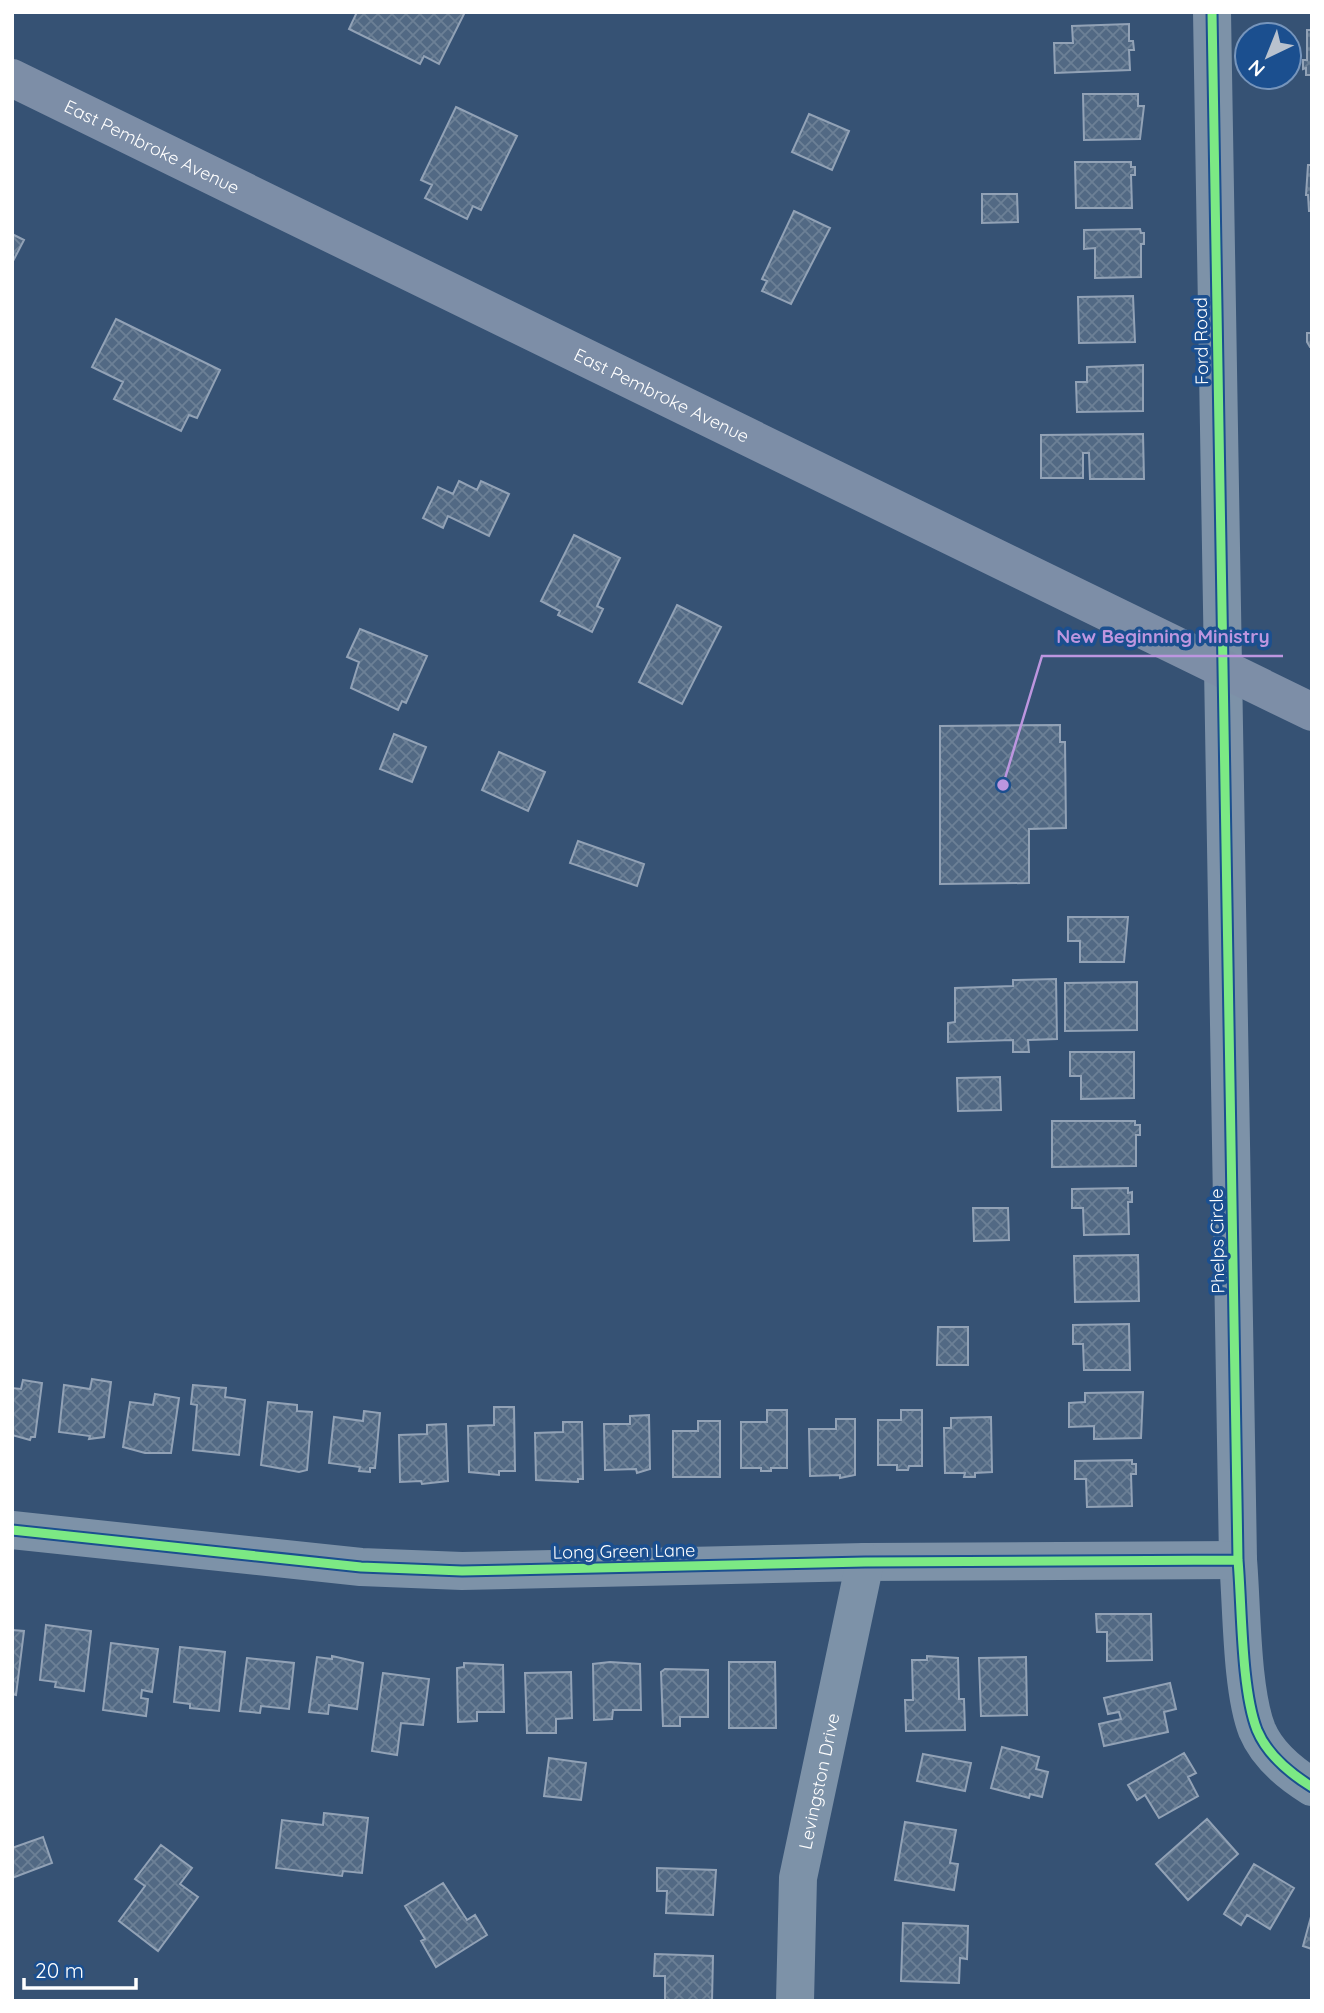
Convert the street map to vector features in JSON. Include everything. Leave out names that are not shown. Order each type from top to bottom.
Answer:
[{"type":"main road","name":"East Pembroke Avenue","points":[[12,78],[1312,712]]},
{"type":"street","name":"Ford Road","points":[[1212,12],[1221,669]]},
{"type":"street","name":"Phelps Circle","points":[[1221,669],[1238,1560],[1250,1704],[1258,1732],[1276,1758],[1312,1787]]},
{"type":"street","name":"Long Green Lane","points":[[12,1530],[361,1567],[462,1571],[865,1562],[1238,1560]]},
{"type":"street","name":"Levingston Drive","points":[[795,2001],[798,1878],[865,1562]]},
{"type":"building","points":[[357,12],[465,12],[439,64],[424,56],[420,64],[349,29]]},
{"type":"building","points":[[1129,24],[1129,41],[1133,41],[1134,50],[1129,50],[1130,70],[1055,73],[1054,43],[1073,43],[1072,26]]},
{"type":"building","points":[[1307,30],[1312,30],[1312,75],[1306,75],[1306,68],[1303,69],[1303,60],[1307,60]]},
{"type":"building","points":[[1083,94],[1138,94],[1138,106],[1144,106],[1140,139],[1084,140]]},
{"type":"building","points":[[456,107],[517,136],[481,210],[473,206],[467,219],[425,198],[432,185],[421,180]]},
{"type":"building","points":[[809,114],[849,131],[832,170],[792,152]]},
{"type":"building","points":[[1075,162],[1131,162],[1131,167],[1135,167],[1135,175],[1131,175],[1132,208],[1076,208]]},
{"type":"building","points":[[1308,165],[1312,165],[1312,211],[1309,211],[1306,195]]},
{"type":"building","points":[[982,194],[1017,194],[1018,222],[982,223]]},
{"type":"building","points":[[794,211],[830,228],[791,304],[762,291],[767,281],[762,279]]},
{"type":"building","points":[[1140,229],[1141,233],[1144,233],[1144,244],[1141,244],[1141,277],[1095,278],[1095,248],[1084,249],[1084,230]]},
{"type":"building","points":[[12,234],[24,240],[12,263]]},
{"type":"building","points":[[1133,296],[1135,342],[1079,343],[1078,297]]},
{"type":"building","points":[[1311,302],[1312,347],[1310,347],[1307,333],[1311,333]]},
{"type":"building","points":[[116,319],[220,370],[197,418],[189,415],[181,431],[114,399],[123,382],[92,367]]},
{"type":"building","points":[[1143,365],[1143,411],[1077,412],[1076,382],[1087,382],[1087,367]]},
{"type":"building","points":[[1143,434],[1144,479],[1090,479],[1089,453],[1083,453],[1083,478],[1041,478],[1041,435]]},
{"type":"building","points":[[459,481],[477,490],[481,481],[509,494],[489,536],[448,516],[443,528],[423,518],[438,487],[453,494]]},
{"type":"building","points":[[574,535],[620,558],[597,606],[603,609],[592,632],[558,615],[560,611],[541,601]]},
{"type":"building","points":[[677,605],[721,627],[682,704],[639,682]]},
{"type":"building","points":[[360,629],[427,656],[406,703],[402,701],[398,710],[351,688],[359,662],[347,657]]},
{"type":"building","points":[[1060,725],[1060,742],[1065,742],[1066,828],[1029,829],[1029,883],[940,884],[940,726]]},
{"type":"building","points":[[394,734],[426,747],[412,782],[380,769]]},
{"type":"building","points":[[499,752],[545,772],[528,811],[482,790]]},
{"type":"building","points":[[578,841],[644,864],[637,886],[570,863]]},
{"type":"building","points":[[1068,917],[1128,917],[1124,962],[1080,962],[1080,941],[1068,941]]},
{"type":"building","points":[[1056,979],[1057,1039],[1028,1040],[1029,1052],[1013,1052],[1013,1040],[948,1042],[948,1023],[955,1022],[955,988],[1013,986],[1013,980]]},
{"type":"building","points":[[1137,982],[1137,1030],[1065,1031],[1065,983]]},
{"type":"building","points":[[1070,1052],[1134,1052],[1134,1098],[1081,1099],[1081,1076],[1070,1076]]},
{"type":"building","points":[[1000,1077],[1001,1110],[958,1111],[957,1078]]},
{"type":"building","points":[[1052,1121],[1135,1121],[1135,1125],[1140,1125],[1140,1135],[1136,1135],[1136,1166],[1052,1167]]},
{"type":"building","points":[[1128,1188],[1128,1193],[1132,1192],[1132,1202],[1128,1202],[1129,1234],[1084,1235],[1083,1208],[1072,1208],[1072,1189]]},
{"type":"building","points":[[973,1208],[1008,1208],[1009,1240],[974,1241]]},
{"type":"building","points":[[1138,1255],[1139,1301],[1075,1302],[1074,1256]]},
{"type":"building","points":[[1129,1324],[1130,1370],[1084,1370],[1083,1344],[1073,1344],[1073,1325]]},
{"type":"building","points":[[938,1327],[968,1327],[968,1365],[937,1365]]},
{"type":"building","points":[[92,1379],[111,1382],[104,1437],[89,1439],[90,1436],[59,1432],[64,1385],[90,1389]]},
{"type":"building","points":[[23,1380],[42,1383],[35,1437],[30,1440],[12,1435],[12,1388],[21,1389]]},
{"type":"building","points":[[193,1385],[226,1388],[225,1397],[245,1400],[239,1455],[193,1450],[197,1405],[191,1404]]},
{"type":"building","points":[[1143,1392],[1141,1438],[1094,1439],[1094,1426],[1069,1427],[1069,1403],[1085,1402],[1085,1393]]},
{"type":"building","points":[[155,1394],[179,1398],[171,1453],[145,1453],[123,1447],[130,1402],[153,1405]]},
{"type":"building","points":[[268,1402],[297,1405],[297,1411],[312,1412],[307,1470],[299,1472],[261,1465]]},
{"type":"building","points":[[494,1407],[514,1407],[515,1471],[499,1471],[499,1475],[469,1472],[468,1426],[494,1425]]},
{"type":"building","points":[[767,1410],[787,1410],[787,1468],[761,1471],[761,1468],[741,1468],[741,1422],[767,1422]]},
{"type":"building","points":[[901,1410],[922,1410],[922,1466],[909,1466],[908,1470],[897,1470],[897,1465],[878,1465],[878,1420],[901,1420]]},
{"type":"building","points":[[364,1411],[380,1413],[375,1468],[370,1468],[370,1472],[359,1471],[360,1467],[329,1463],[334,1417],[363,1421]]},
{"type":"building","points":[[649,1415],[650,1469],[637,1473],[636,1469],[605,1470],[604,1424],[630,1424],[630,1416]]},
{"type":"building","points":[[991,1417],[992,1472],[975,1473],[975,1477],[964,1477],[965,1473],[945,1473],[944,1428],[951,1428],[951,1418]]},
{"type":"building","points":[[836,1419],[855,1419],[855,1475],[840,1478],[840,1475],[810,1476],[809,1429],[836,1429]]},
{"type":"building","points":[[698,1421],[720,1421],[720,1477],[673,1477],[673,1431],[698,1431]]},
{"type":"building","points":[[563,1422],[582,1422],[583,1479],[578,1479],[578,1482],[536,1480],[535,1433],[563,1432]]},
{"type":"building","points":[[446,1424],[448,1481],[422,1484],[421,1481],[400,1482],[399,1435],[427,1434],[427,1425]]},
{"type":"building","points":[[1132,1460],[1132,1464],[1136,1464],[1136,1474],[1131,1474],[1132,1506],[1087,1507],[1086,1479],[1075,1479],[1075,1461]]},
{"type":"building","points":[[1096,1614],[1151,1614],[1152,1660],[1107,1661],[1107,1632],[1097,1632]]},
{"type":"building","points":[[46,1625],[91,1631],[84,1691],[55,1687],[56,1682],[40,1680]]},
{"type":"building","points":[[12,1630],[24,1631],[16,1695],[12,1694]]},
{"type":"building","points":[[111,1643],[158,1649],[152,1692],[142,1690],[141,1698],[148,1699],[146,1716],[103,1710]]},
{"type":"building","points":[[180,1647],[225,1652],[219,1711],[190,1708],[190,1704],[174,1702]]},
{"type":"building","points":[[332,1656],[363,1663],[357,1709],[329,1705],[328,1714],[309,1712],[317,1657],[332,1659]]},
{"type":"building","points":[[927,1656],[958,1658],[959,1699],[964,1699],[965,1730],[906,1731],[905,1700],[913,1700],[912,1660],[927,1660]]},
{"type":"building","points":[[1026,1657],[1027,1715],[981,1716],[979,1658]]},
{"type":"building","points":[[247,1658],[294,1663],[289,1709],[261,1706],[260,1713],[240,1711]]},
{"type":"building","points":[[729,1662],[775,1662],[776,1728],[729,1728]]},
{"type":"building","points":[[464,1663],[503,1665],[504,1712],[477,1712],[477,1721],[458,1722],[457,1668],[464,1667]]},
{"type":"building","points":[[593,1664],[640,1664],[641,1710],[613,1710],[612,1719],[594,1720]]},
{"type":"building","points":[[665,1669],[708,1670],[708,1717],[680,1717],[680,1726],[663,1726],[661,1672]]},
{"type":"building","points":[[571,1672],[572,1718],[556,1719],[556,1733],[527,1733],[525,1673]]},
{"type":"building","points":[[383,1673],[429,1679],[423,1725],[401,1723],[397,1755],[372,1751]]},
{"type":"building","points":[[1170,1683],[1176,1709],[1164,1712],[1168,1732],[1104,1746],[1099,1724],[1121,1719],[1119,1712],[1108,1714],[1104,1698]]},
{"type":"building","points":[[1002,1747],[1039,1757],[1036,1769],[1048,1772],[1042,1797],[1030,1794],[1029,1798],[991,1788]]},
{"type":"building","points":[[1184,1753],[1196,1773],[1188,1777],[1198,1796],[1159,1818],[1145,1795],[1137,1800],[1128,1785]]},
{"type":"building","points":[[923,1754],[971,1763],[965,1791],[917,1781]]},
{"type":"building","points":[[549,1758],[586,1763],[581,1800],[544,1796]]},
{"type":"building","points":[[324,1813],[368,1818],[362,1873],[343,1871],[342,1876],[276,1868],[282,1820],[323,1825]]},
{"type":"building","points":[[1207,1819],[1238,1854],[1188,1900],[1156,1864]]},
{"type":"building","points":[[905,1822],[956,1830],[950,1863],[958,1864],[954,1890],[895,1880]]},
{"type":"building","points":[[43,1837],[52,1863],[12,1878],[12,1848]]},
{"type":"building","points":[[161,1845],[192,1868],[180,1884],[198,1897],[158,1951],[119,1921],[145,1886],[135,1879]]},
{"type":"building","points":[[1254,1864],[1294,1888],[1270,1929],[1247,1915],[1241,1925],[1224,1914]]},
{"type":"building","points":[[657,1868],[716,1870],[713,1915],[666,1913],[667,1891],[657,1891]]},
{"type":"building","points":[[443,1883],[467,1920],[475,1915],[487,1935],[436,1967],[421,1941],[425,1939],[405,1906]]},
{"type":"building","points":[[1312,1913],[1312,1949],[1303,1946]]},
{"type":"building","points":[[903,1923],[968,1926],[967,1959],[960,1958],[959,1983],[901,1981]]},
{"type":"building","points":[[655,1954],[713,1956],[712,2001],[665,2001],[665,1976],[654,1976]]},
{"type":"cycle path","points":[[1212,12],[1238,1560],[1245,1670],[1257,1730],[1280,1763],[1312,1787]]},
{"type":"cycle path","points":[[12,1530],[361,1567],[462,1571],[865,1562],[1238,1560]]},
{"type":"place","name":"New Beginning Ministry","points":[[1003,785]]}]
